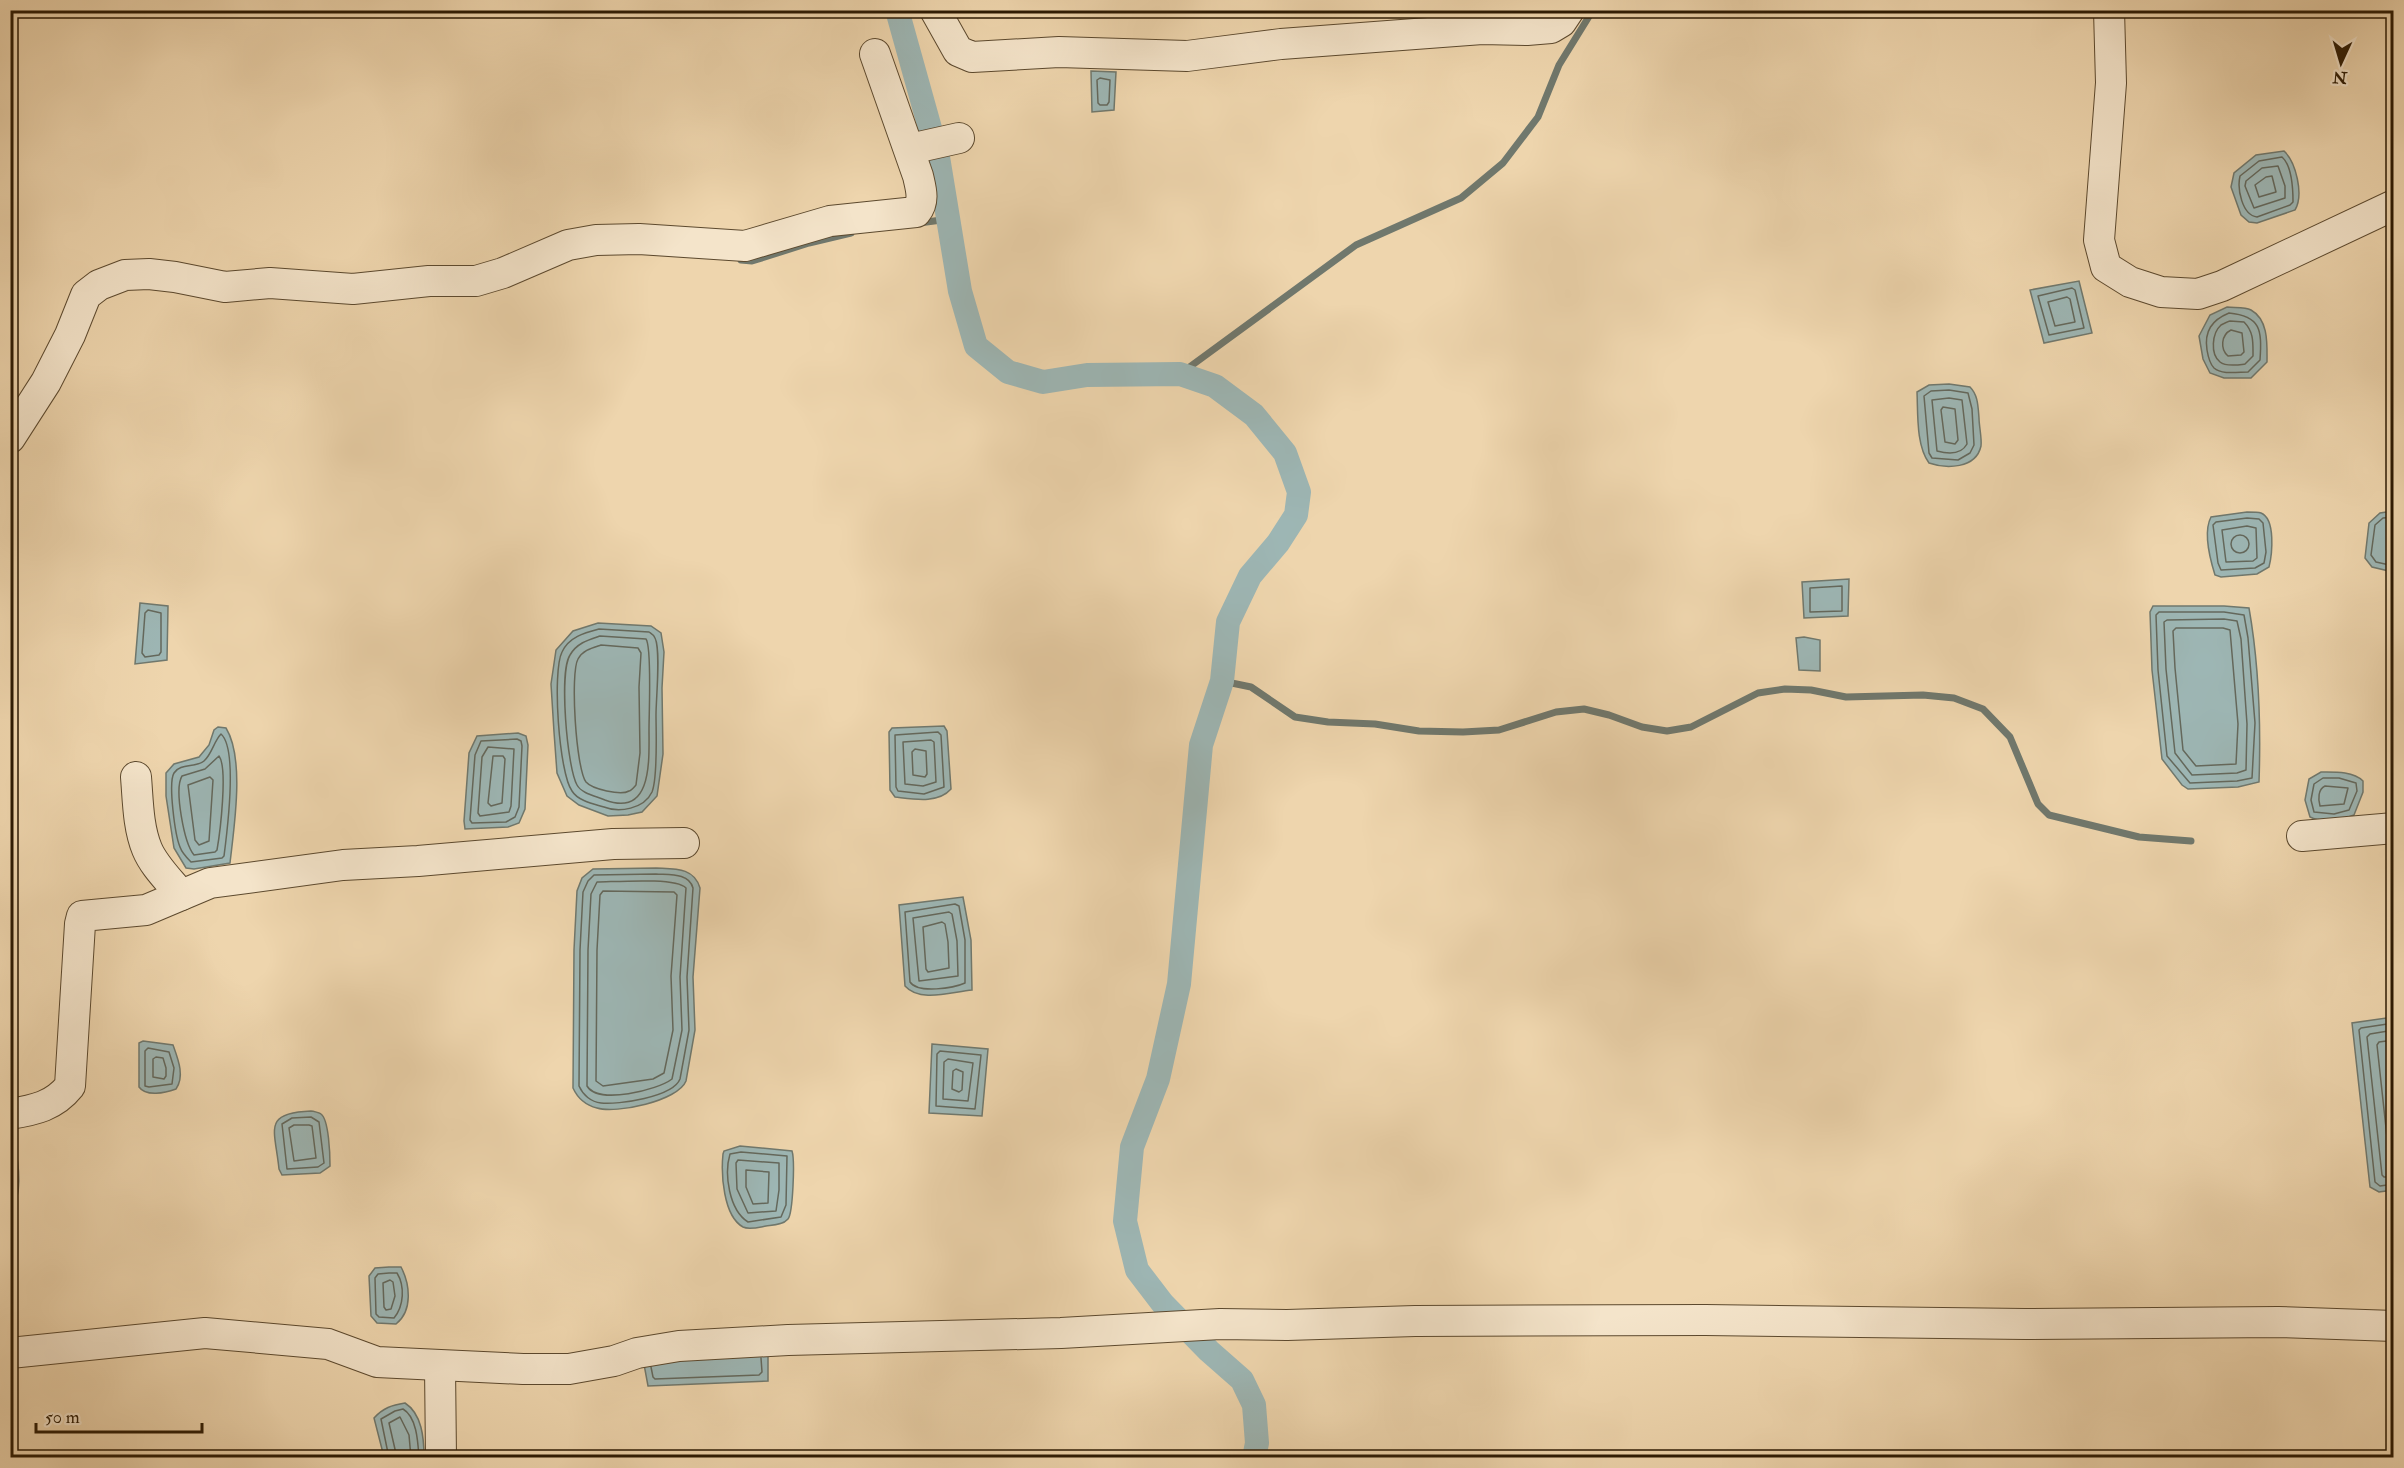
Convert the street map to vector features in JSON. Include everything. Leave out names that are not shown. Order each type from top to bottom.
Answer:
[{"type":"street","points":[[935,10],[958,51],[972,57],[1059,52],[1187,56],[1281,44],[1482,29],[1527,30],[1551,28],[1561,22],[1569,10]]},
{"type":"street","points":[[2109,10],[2112,83],[2099,240],[2106,267],[2130,282],[2161,292],[2198,294],[2222,286],[2394,205]]},
{"type":"street","points":[[10,438],[46,382],[70,335],[86,295],[99,285],[114,278],[149,274],[225,287],[270,283],[353,289],[408,283],[476,281],[487,279],[568,245],[596,240],[639,239],[745,246],[830,221],[916,212],[921,206],[922,195],[917,147],[875,54]]},
{"type":"street","points":[[917,147],[959,138]]},
{"type":"street","points":[[136,777],[140,822],[147,848],[154,862],[181,895]]},
{"type":"street","points":[[2302,836],[2394,828]]},
{"type":"street","points":[[10,1114],[47,1106],[61,1097],[70,1086],[82,916],[146,910],[210,883],[343,865],[418,861],[613,844],[684,843]]},
{"type":"street","points":[[10,1353],[205,1333],[328,1344],[377,1362],[569,1369],[679,1346],[800,1340],[1061,1333],[1220,1324],[1705,1320],[2025,1324],[2278,1322],[2394,1326]]},
{"type":"street","points":[[440,1366],[441,1458]]},
{"type":"water","points":[[1091,71],[1116,72],[1114,110],[1092,112]]},
{"type":"water","points":[[2284,151],[2295,171],[2299,188],[2298,204],[2295,210],[2257,223],[2249,222],[2241,215],[2231,187],[2234,173],[2256,155]]},
{"type":"water","points":[[2079,281],[2092,333],[2044,343],[2030,290]]},
{"type":"water","points":[[2227,307],[2251,310],[2257,314],[2264,326],[2267,362],[2251,378],[2224,378],[2210,373],[2203,359],[2199,336],[2210,315]]},
{"type":"water","points":[[1949,384],[1970,387],[1975,394],[1981,446],[1978,454],[1967,463],[1944,466],[1929,463],[1925,456],[1918,429],[1917,392],[1929,385]]},
{"type":"water","points":[[2394,511],[2393,572],[2372,567],[2365,558],[2369,523],[2380,513]]},
{"type":"water","points":[[2247,512],[2261,513],[2269,522],[2272,538],[2269,567],[2257,574],[2221,577],[2215,575],[2207,538],[2211,517]]},
{"type":"water","points":[[1849,579],[1848,616],[1804,618],[1802,582]]},
{"type":"water","points":[[140,603],[168,606],[167,660],[135,664]]},
{"type":"water","points":[[2153,606],[2249,608],[2258,695],[2259,782],[2238,787],[2188,789],[2182,785],[2162,759],[2152,670],[2150,612]]},
{"type":"water","points":[[598,623],[651,626],[661,633],[664,652],[663,754],[657,796],[642,812],[628,815],[608,816],[579,805],[567,796],[557,773],[551,684],[556,650],[573,631]]},
{"type":"water","points":[[1796,638],[1820,640],[1820,671],[1799,670]]},
{"type":"water","points":[[944,726],[947,731],[951,789],[946,794],[932,799],[895,797],[890,790],[889,732],[892,728]]},
{"type":"water","points":[[218,727],[226,728],[232,741],[237,775],[236,813],[230,863],[194,869],[186,868],[174,848],[166,796],[166,773],[174,764],[199,757],[209,745],[214,730]]},
{"type":"water","points":[[518,733],[526,736],[528,745],[525,809],[519,823],[508,827],[465,829],[469,753],[477,736]]},
{"type":"water","points":[[2321,772],[2349,774],[2363,781],[2363,792],[2354,815],[2332,820],[2310,817],[2305,800],[2309,779]]},
{"type":"water","points":[[593,869],[682,870],[693,876],[700,888],[693,977],[695,1030],[686,1081],[681,1088],[671,1094],[646,1104],[618,1109],[597,1108],[582,1101],[573,1088],[574,950],[577,891],[582,878]]},
{"type":"water","points":[[963,897],[971,940],[972,990],[936,995],[911,991],[905,986],[899,905]]},
{"type":"water","points":[[2393,1017],[2393,1190],[2379,1192],[2370,1187],[2352,1023]]},
{"type":"water","points":[[143,1041],[173,1045],[180,1073],[176,1089],[151,1093],[139,1087],[139,1043]]},
{"type":"water","points":[[932,1044],[988,1049],[982,1116],[929,1113]]},
{"type":"water","points":[[311,1111],[321,1114],[326,1123],[330,1166],[320,1173],[282,1175],[274,1134],[275,1126],[278,1120],[285,1115]]},
{"type":"water","points":[[11,1139],[13,1139],[18,1163],[18,1189],[15,1203],[11,1203]]},
{"type":"water","points":[[740,1146],[792,1151],[793,1175],[788,1219],[778,1224],[745,1228],[731,1214],[723,1183],[723,1154],[724,1151]]},
{"type":"water","points":[[401,1267],[408,1289],[405,1312],[396,1324],[377,1323],[371,1316],[369,1276],[375,1268]]},
{"type":"water","points":[[768,1351],[768,1381],[648,1386],[643,1359]]},
{"type":"water","points":[[405,1403],[415,1413],[418,1420],[424,1457],[384,1457],[374,1418],[388,1408]]},
{"type":"waterway","points":[[897,10],[938,157],[960,291],[976,346],[1008,372],[1043,382],[1087,375],[1180,374],[1215,386],[1254,415],[1285,453],[1299,492],[1296,515],[1278,543],[1250,576],[1228,622],[1222,681],[1201,745],[1179,984],[1158,1079],[1132,1147],[1125,1221],[1137,1270],[1163,1304],[1209,1351],[1242,1380],[1254,1405],[1257,1443],[1254,1458]]},
{"type":"waterway","points":[[1180,374],[1356,245],[1461,198],[1503,163],[1538,117],[1559,65],[1593,10]]},
{"type":"waterway","points":[[919,223],[949,219]]},
{"type":"waterway","points":[[741,260],[752,261],[809,243],[851,233]]},
{"type":"waterway","points":[[1222,681],[1251,687],[1295,717],[1328,722],[1375,724],[1419,731],[1499,730],[1556,712],[1584,709],[1642,727],[1667,731],[1691,727],[1758,693],[1785,689],[1811,690],[1846,697],[1923,695],[1954,698],[1983,709],[2010,737],[2038,804],[2049,815],[2139,837],[2191,841]]}]
